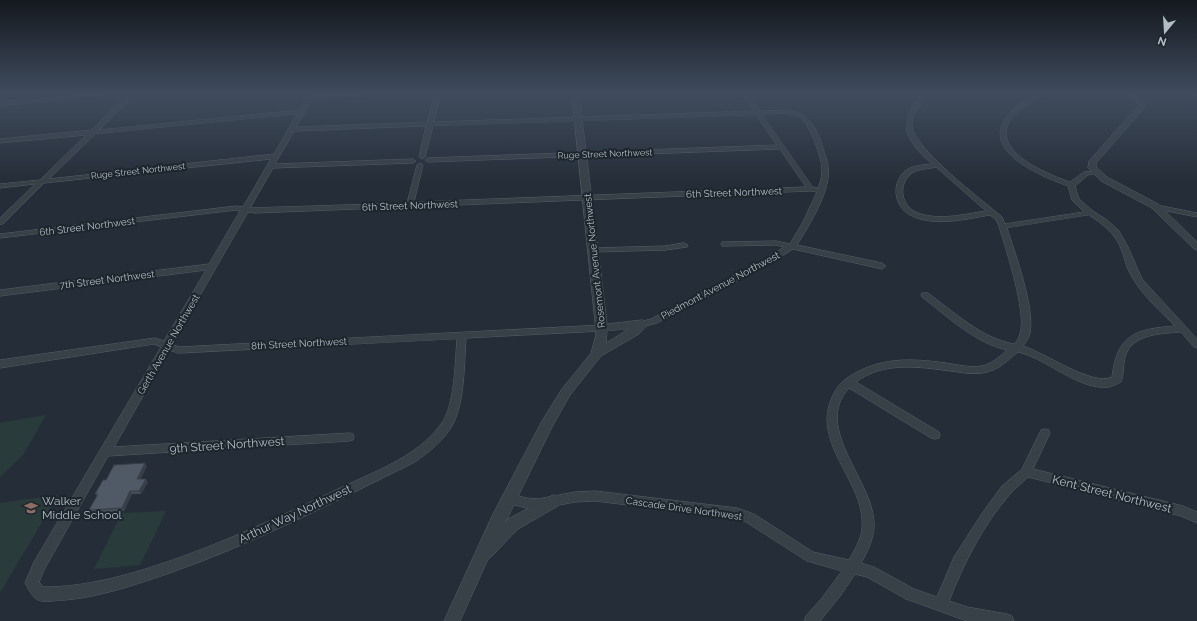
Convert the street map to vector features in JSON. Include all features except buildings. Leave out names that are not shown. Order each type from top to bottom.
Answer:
[{"type":"street","points":[[0,222],[103,123]]},
{"type":"street","points":[[0,141],[188,123]]},
{"type":"street","name":"Gerth Avenue Northwest","points":[[40,594],[32,583],[39,566],[296,123]]},
{"type":"street","name":"Piedmont Avenue Northwest","points":[[292,129],[460,123]]},
{"type":"street","name":"Rosemont Avenue Northwest","points":[[578,123],[602,328],[601,344],[598,353]]},
{"type":"street","points":[[764,123],[811,189]]},
{"type":"street","name":"Piedmont Avenue Northwest","points":[[602,328],[642,324],[654,321],[763,264],[792,246],[807,222],[826,179],[826,166],[808,123]]},
{"type":"street","points":[[812,621],[821,612],[852,566],[863,546],[868,529],[866,508],[838,445],[832,425],[832,409],[838,394],[848,382],[872,368],[893,363],[912,363],[981,370],[996,365],[1016,348],[1023,340],[1026,331],[1026,311],[1003,226],[998,219],[937,166],[918,146],[910,132],[908,123]]},
{"type":"street","points":[[1006,123],[1003,128],[1003,136],[1006,144],[1023,163],[1052,179],[1071,185]]},
{"type":"street","points":[[1127,123],[1092,163],[1092,168],[1095,172],[1104,179],[1155,206],[1197,215]]},
{"type":"street","points":[[410,205],[430,124]]},
{"type":"street","name":"Ruge Street Northwest","points":[[271,166],[782,148]]},
{"type":"street","name":"Ruge Street Northwest","points":[[0,186],[276,156]]},
{"type":"street","points":[[937,166],[911,170],[902,178],[899,188],[899,197],[902,206],[907,211],[922,217],[933,218],[991,213]]},
{"type":"street","points":[[1071,185],[1086,173],[1095,172]]},
{"type":"street","points":[[1071,185],[1076,200],[1090,213],[1111,227],[1119,236],[1123,243],[1130,267],[1138,280],[1197,345]]},
{"type":"street","name":"6th Street Northwest","points":[[0,236],[236,208],[255,211],[811,189],[821,191]]},
{"type":"street","points":[[1155,206],[1197,247]]},
{"type":"street","points":[[1003,226],[1018,225],[1090,213]]},
{"type":"street","points":[[725,244],[776,243],[882,266]]},
{"type":"street","points":[[593,250],[665,248],[684,245]]},
{"type":"street","name":"7th Street Northwest","points":[[0,293],[214,266]]},
{"type":"street","points":[[925,295],[988,340],[1004,346],[1026,350],[1084,378],[1106,384],[1115,382],[1118,379],[1121,354],[1129,342],[1138,335],[1184,329]]},
{"type":"street","points":[[452,621],[508,498],[552,414],[566,392],[598,353],[635,331],[642,324]]},
{"type":"street","name":"8th Street Northwest","points":[[0,364],[155,342],[178,350],[602,328]]},
{"type":"street","name":"Arthur Way Northwest","points":[[40,594],[89,591],[166,568],[212,552],[411,459],[440,435],[449,422],[454,409],[462,335]]},
{"type":"street","points":[[848,382],[935,435]]},
{"type":"street","points":[[940,605],[959,561],[987,516],[1006,490],[1026,472],[1044,432]]},
{"type":"street","name":"9th Street Northwest","points":[[105,452],[349,437]]},
{"type":"street","name":"Kent Street Northwest","points":[[1026,472],[1183,512],[1197,518]]},
{"type":"street","name":"Cascade Drive Northwest","points":[[508,498],[526,504],[538,504],[594,496],[737,513],[750,518],[811,557],[830,563],[852,566],[869,571],[911,594],[967,614],[1007,621]]},
{"type":"street","points":[[479,560],[513,524],[554,501]]},
{"type":"green space","points":[[46,415],[23,455],[0,477],[0,423]]},
{"type":"green space","points":[[58,495],[0,593],[0,503]]},
{"type":"green space","points":[[166,511],[140,565],[94,569],[122,513]]},
{"type":"place","name":"Walker Middle School","points":[[31,508]]}]
